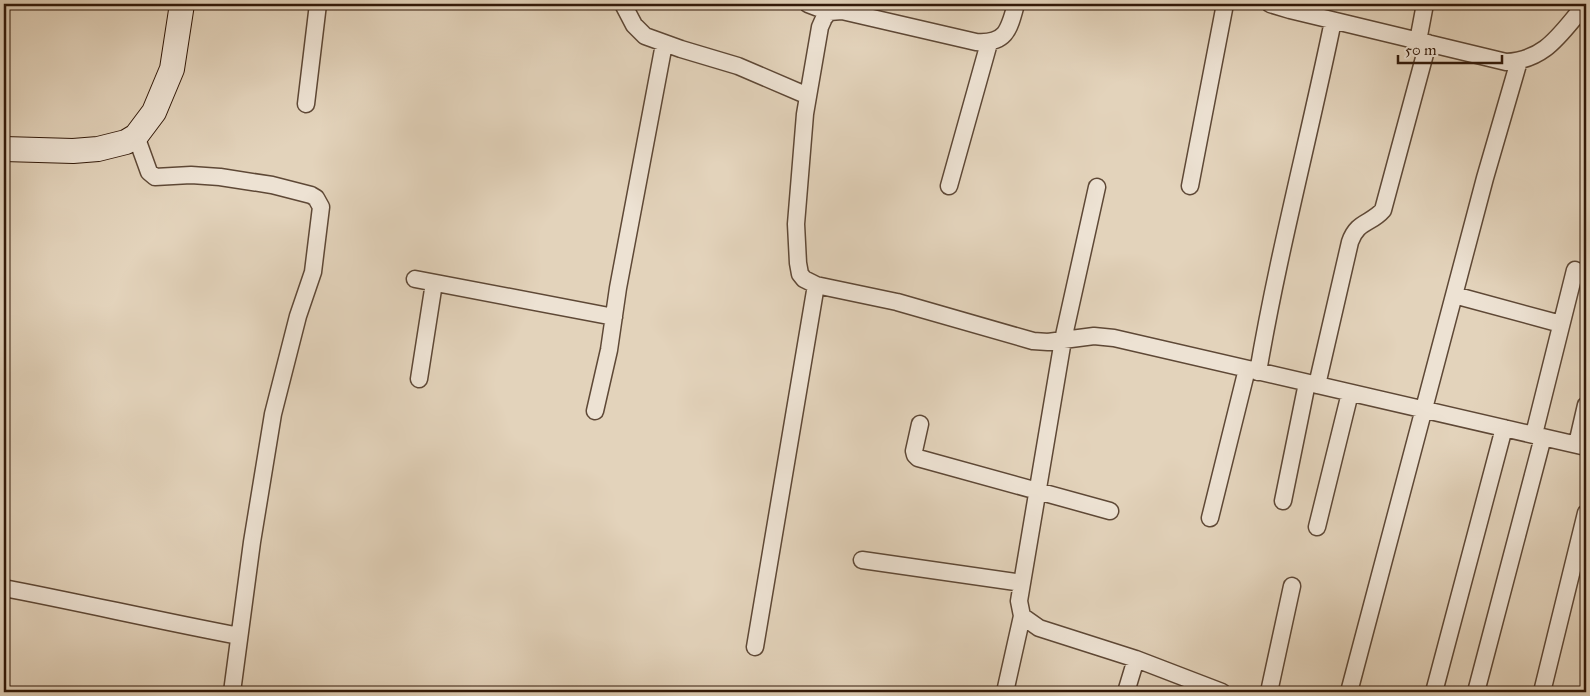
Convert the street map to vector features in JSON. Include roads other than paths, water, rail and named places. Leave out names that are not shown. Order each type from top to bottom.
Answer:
[{"type":"street","points":[[4,149],[73,151],[98,149],[137,140],[154,112],[172,69],[182,4]]},
{"type":"street","points":[[306,104],[318,4]]},
{"type":"street","points":[[623,4],[634,26],[645,36],[664,44],[738,66],[808,96]]},
{"type":"street","points":[[808,4],[976,42],[989,42],[997,40],[1004,35],[1016,4]]},
{"type":"street","points":[[1190,186],[1225,4]]},
{"type":"street","points":[[1270,4],[1291,7],[1333,21],[1506,62],[1519,61],[1545,50],[1586,4]]},
{"type":"street","points":[[1283,501],[1350,242],[1358,227],[1383,210],[1423,42],[1425,4]]},
{"type":"street","points":[[831,9],[820,27],[805,114],[796,233],[800,274],[804,279],[816,285],[897,302],[1033,341],[1048,342],[1094,336],[1114,338],[1582,446],[1586,405]]},
{"type":"street","points":[[1210,518],[1266,327],[1333,21]]},
{"type":"street","points":[[949,186],[989,42]]},
{"type":"street","points":[[595,411],[609,350],[618,288],[664,44]]},
{"type":"street","points":[[1349,692],[1425,410],[1484,178],[1519,61]]},
{"type":"street","points":[[137,140],[150,172],[155,177],[220,176],[272,185],[311,195],[316,198],[321,207],[313,272],[298,316],[273,414],[232,692]]},
{"type":"street","points":[[1005,692],[1022,616],[1018,601],[1063,340],[1097,187]]},
{"type":"street","points":[[1476,692],[1538,436],[1574,270]]},
{"type":"street","points":[[415,279],[614,316]]},
{"type":"street","points":[[418,379],[434,283]]},
{"type":"street","points":[[755,647],[816,285]]},
{"type":"street","points":[[1454,295],[1561,324]]},
{"type":"street","points":[[1317,527],[1350,393]]},
{"type":"street","points":[[920,424],[914,451],[915,456],[918,458],[1110,511]]},
{"type":"street","points":[[1434,692],[1504,428]]},
{"type":"street","points":[[1542,692],[1586,513]]},
{"type":"street","points":[[862,560],[1022,583]]},
{"type":"street","points":[[1269,692],[1292,586]]},
{"type":"street","points":[[4,588],[239,636]]},
{"type":"street","points":[[1022,616],[1039,628],[1136,659],[1222,692]]},
{"type":"street","points":[[1126,692],[1136,659]]}]
